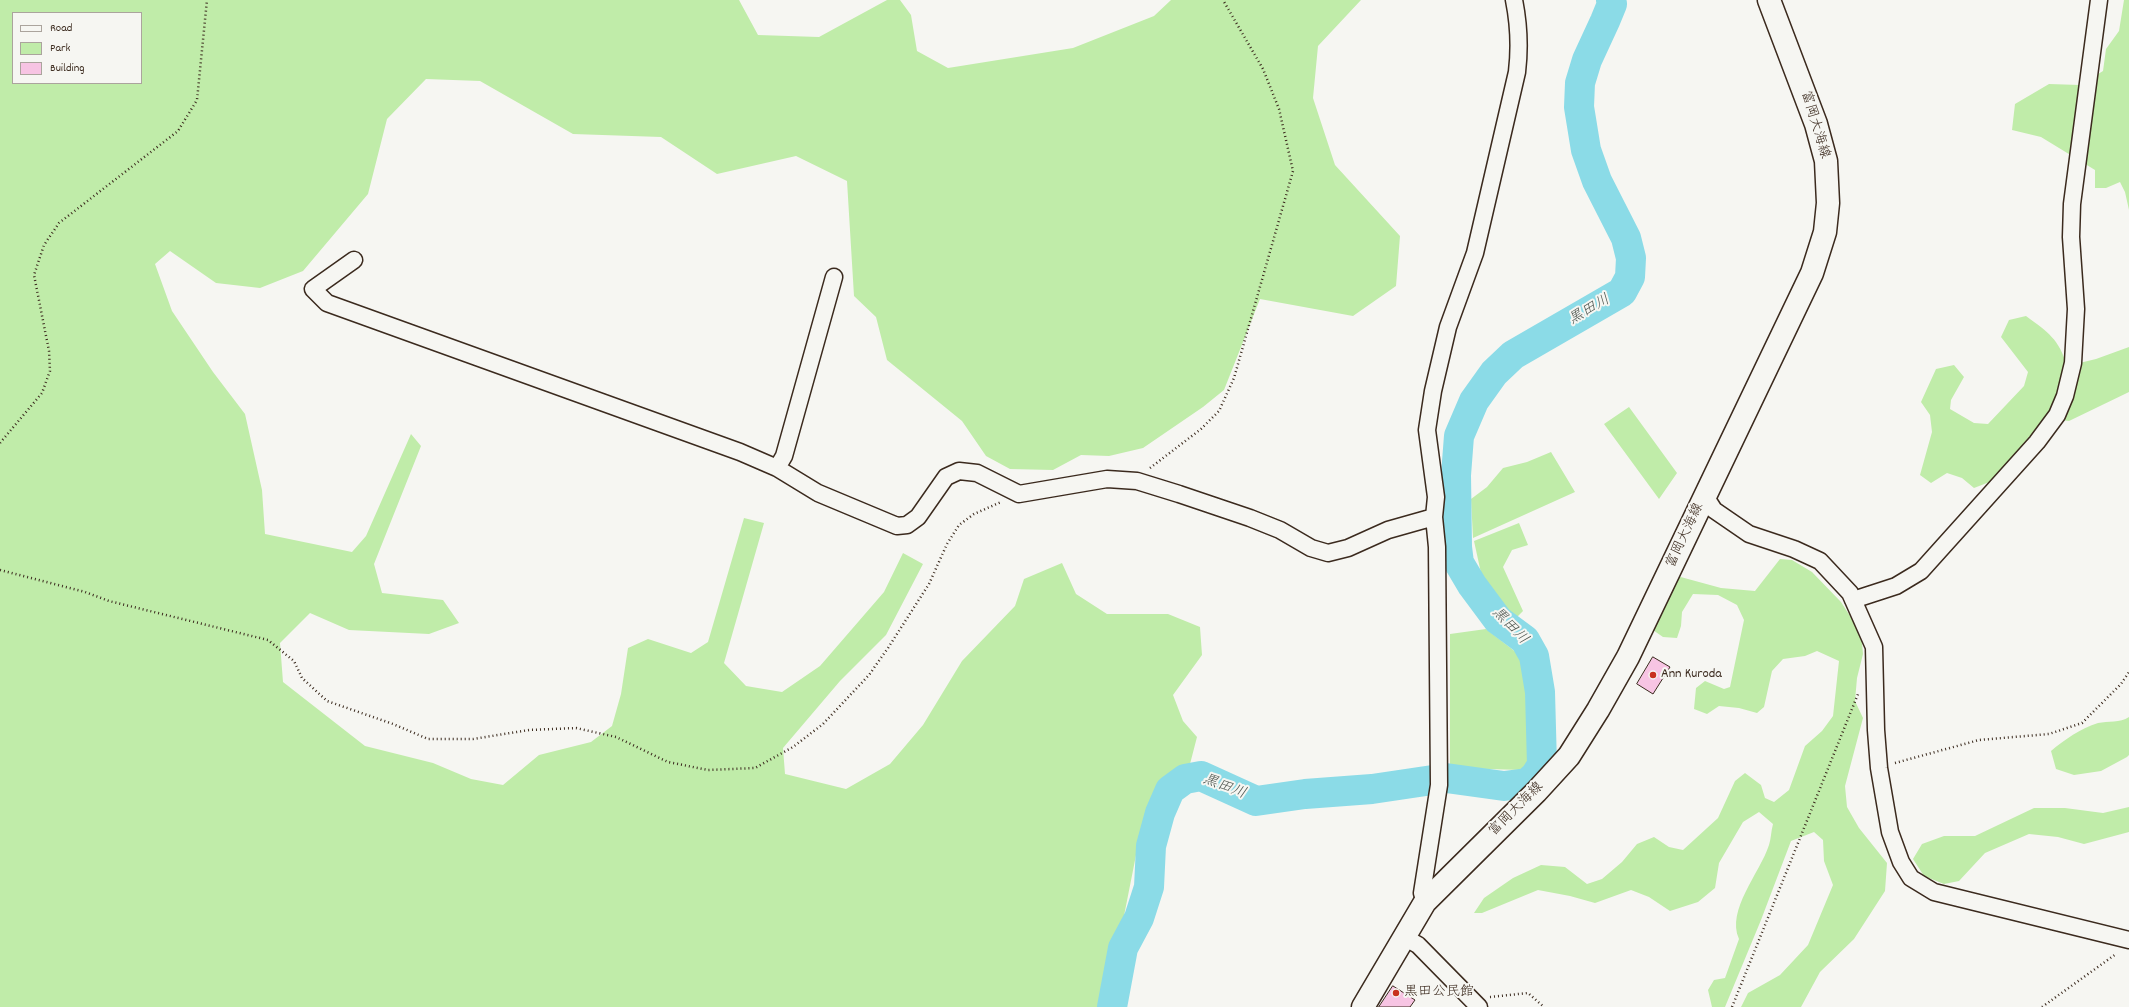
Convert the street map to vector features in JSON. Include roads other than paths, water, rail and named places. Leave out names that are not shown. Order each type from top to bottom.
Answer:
[{"type":"main road","name":"富岡大海線","points":[[1363,1007],[1425,902],[1536,792],[1569,756],[1598,710],[1628,657],[1790,322],[1812,273],[1826,232],[1828,203],[1826,161],[1816,124],[1769,0]]},
{"type":"street","points":[[1425,902],[1422,893],[1439,778],[1437,555],[1434,517],[1436,497],[1427,430],[1433,391],[1448,327],[1475,253],[1517,72],[1520,48],[1519,22],[1514,0]]},
{"type":"street","points":[[1853,600],[1896,586],[1921,570],[2037,442],[2057,415],[2065,396],[2073,363],[2076,309],[2071,237],[2072,204],[2099,0]]},
{"type":"street","points":[[354,260],[313,289],[327,303],[740,452],[777,468],[818,492],[897,526],[907,526],[918,517],[946,477],[959,471],[977,473],[1019,494],[1107,479],[1137,481],[1250,518],[1280,530],[1311,548],[1328,552],[1348,548],[1388,530],[1434,517]]},
{"type":"street","points":[[777,468],[784,456],[834,278]]},
{"type":"street","points":[[1705,496],[1714,510],[1749,534],[1794,549],[1820,561],[1850,593],[1874,647],[1876,730],[1879,768],[1890,832],[1901,862],[1911,878],[1934,892],[2129,940]]},
{"type":"street","points":[[1404,937],[1418,945],[1474,1003]]},
{"type":"waterway","name":"黒田川","points":[[1112,1007],[1123,948],[1139,918],[1149,887],[1151,846],[1160,813],[1170,790],[1185,779],[1201,776],[1256,801],[1305,794],[1372,789],[1446,778],[1504,786],[1527,783],[1535,776],[1542,765],[1540,692],[1534,656],[1525,640],[1498,620],[1472,585],[1459,563],[1457,547],[1456,475],[1459,436],[1474,401],[1494,373],[1513,355],[1622,292],[1630,277],[1631,258],[1626,238],[1597,181],[1586,150],[1579,107],[1580,83],[1587,60],[1612,4],[1611,0]]},
{"type":"place","name":"Ann Kuroda","points":[[1653,675]]},
{"type":"place","name":"黒田公民館","points":[[1396,993]]}]
